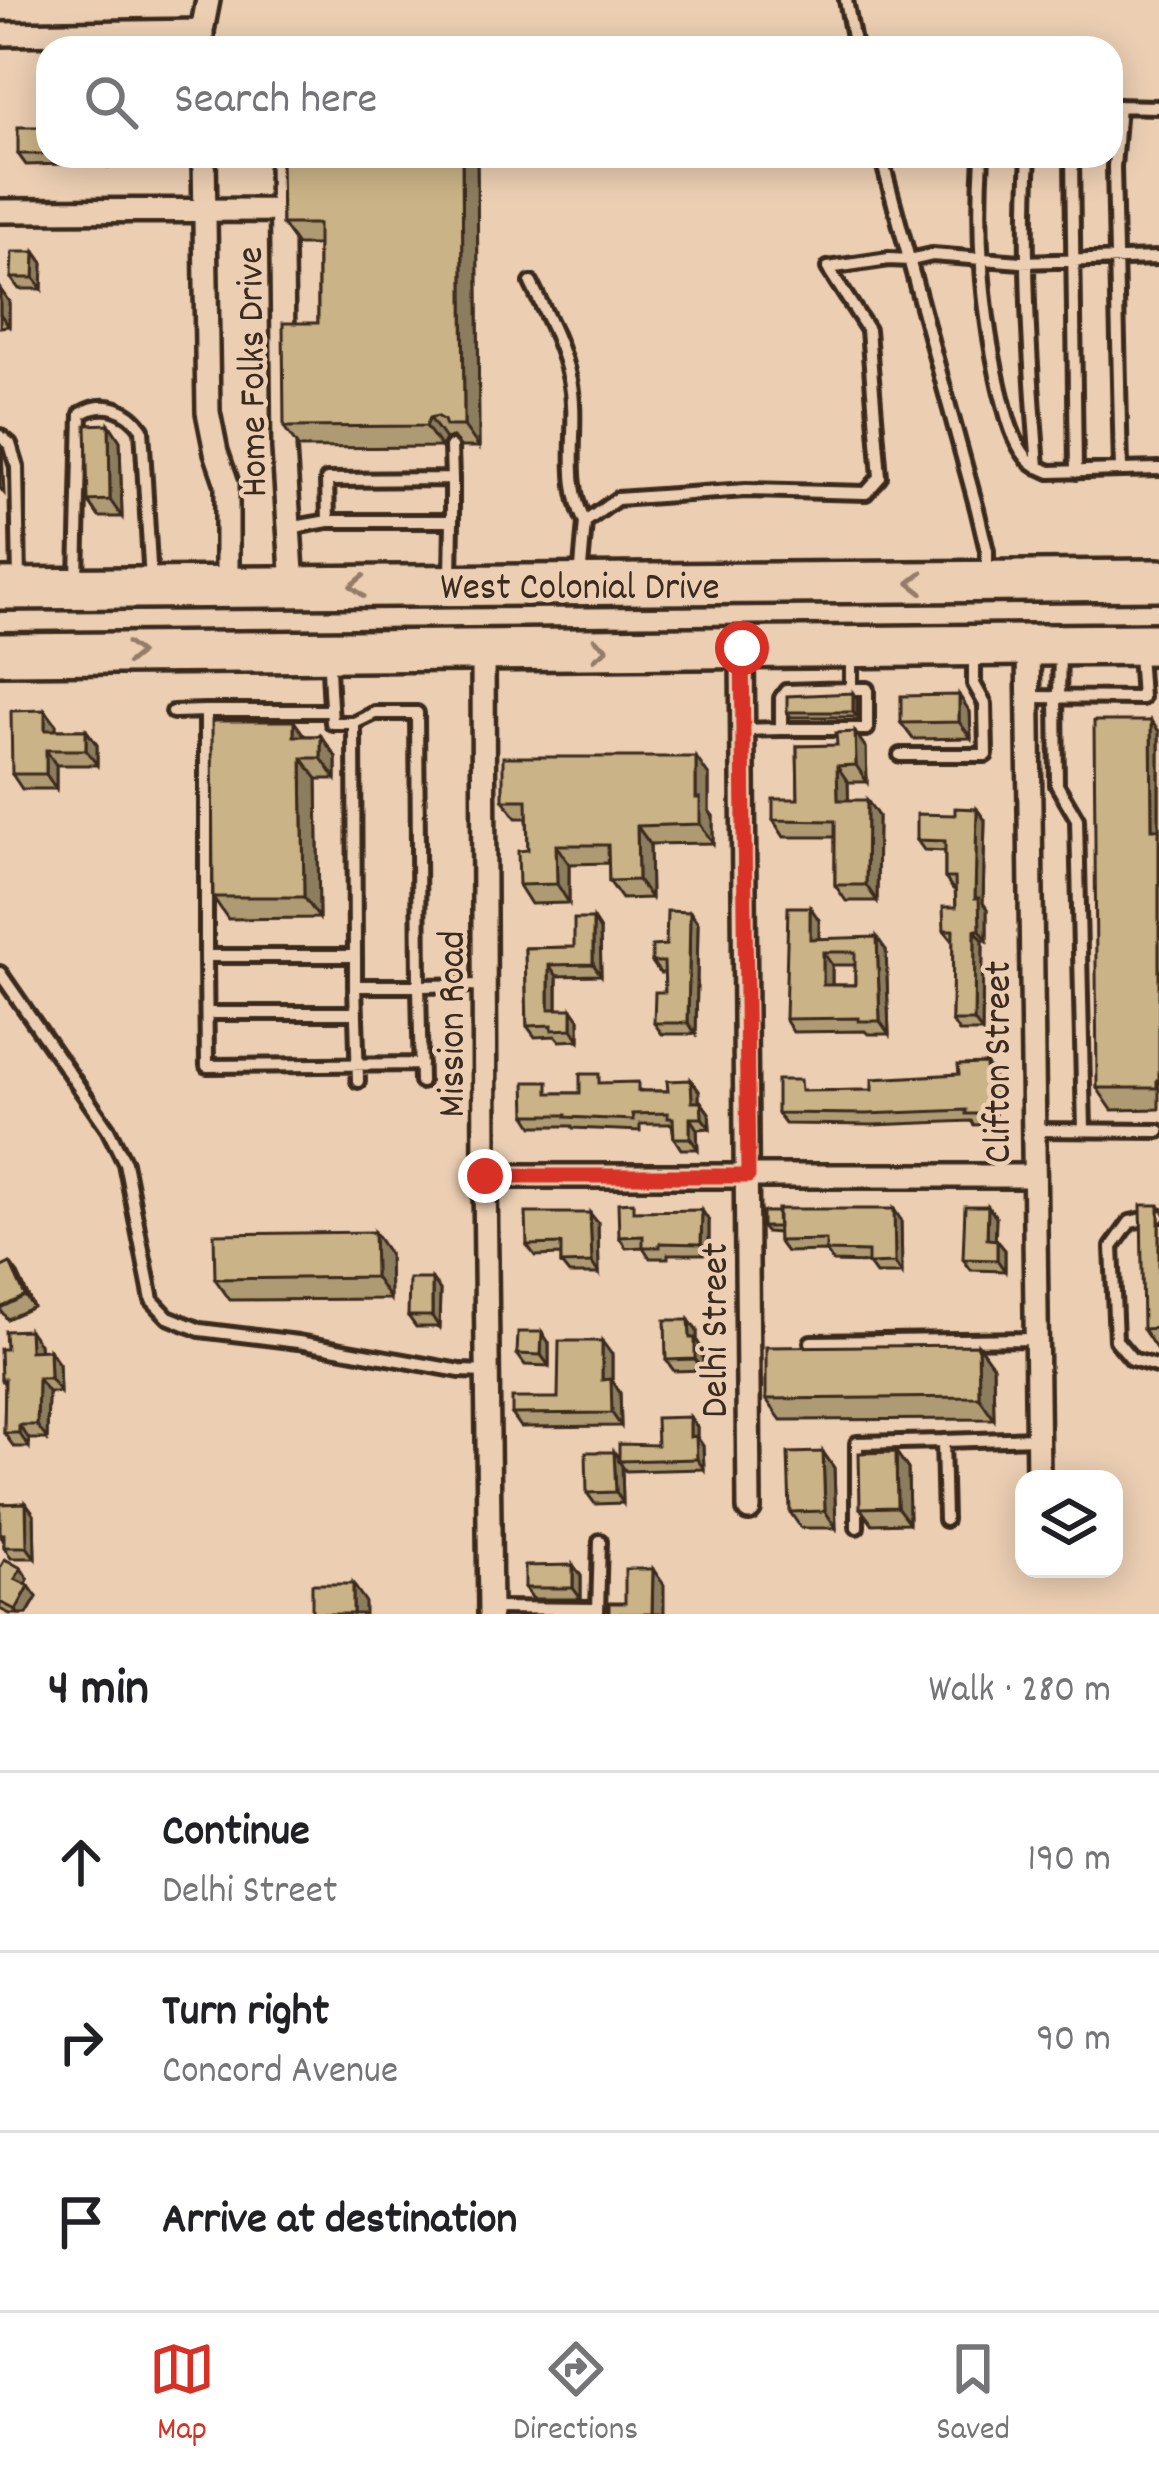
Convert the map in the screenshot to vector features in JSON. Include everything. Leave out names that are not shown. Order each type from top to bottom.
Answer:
[{"type":"highway","name":"West Colonial Drive","points":[[7,597],[78,588],[1159,580]]},
{"type":"highway","points":[[860,647],[899,625],[968,620],[981,607],[987,583]]},
{"type":"highway","points":[[483,650],[484,621],[496,608],[532,601],[622,601],[642,584]]},
{"type":"highway","points":[[7,597],[30,604],[103,605],[145,588]]},
{"type":"highway","points":[[1044,645],[1030,620],[1047,599],[1159,594]]},
{"type":"highway","name":"West Colonial Drive","points":[[0,655],[1149,644]]},
{"type":"street","points":[[202,36],[208,0]]},
{"type":"street","points":[[0,34],[81,36]]},
{"type":"street","points":[[204,168],[208,412],[227,484],[227,587]]},
{"type":"street","name":"Home Folks Drive","points":[[281,168],[284,449],[293,586]]},
{"type":"street","points":[[0,211],[282,210]]},
{"type":"street","name":"Clifton Street","points":[[1037,1470],[1028,697],[1044,645]]},
{"type":"street","name":"Delhi Street","points":[[742,648],[749,1509]]},
{"type":"street","name":"Mission Road","points":[[483,650],[490,1611]]},
{"type":"street","points":[[485,1176],[1032,1176]]},
{"type":"lane","points":[[846,0],[853,36]]},
{"type":"lane","points":[[1123,106],[1159,107]]},
{"type":"lane","points":[[883,168],[977,509],[987,551],[987,583]]},
{"type":"lane","points":[[982,168],[980,260],[992,352],[1017,444],[1038,467],[1050,472],[1159,469]]},
{"type":"lane","points":[[1028,168],[1028,347],[1038,467]]},
{"type":"lane","points":[[1072,168],[1076,472]]},
{"type":"lane","points":[[1114,168],[1120,470]]},
{"type":"lane","points":[[585,522],[617,499],[746,490],[866,494],[875,486],[880,478],[868,330],[829,268],[932,255],[1026,262],[1159,258]]},
{"type":"lane","points":[[531,283],[554,329],[571,383],[577,507],[585,522],[579,584]]},
{"type":"lane","points":[[78,588],[81,414],[98,407],[132,415],[142,429],[149,542],[145,588]]},
{"type":"lane","points":[[0,436],[10,444],[17,467],[7,597]]},
{"type":"lane","points":[[452,447],[452,585]]},
{"type":"lane","points":[[328,521],[327,480],[452,479]]},
{"type":"lane","points":[[289,528],[328,521],[452,521]]},
{"type":"lane","points":[[1028,697],[1142,698],[1149,644]]},
{"type":"lane","points":[[1044,645],[1058,696],[1057,785],[1078,819],[1084,1130]]},
{"type":"lane","points":[[900,755],[986,755],[985,704],[974,684],[974,646]]},
{"type":"lane","points":[[851,688],[860,647]]},
{"type":"lane","points":[[329,651],[332,723],[354,723],[375,713],[417,713],[421,1082]]},
{"type":"lane","points":[[743,730],[867,729],[867,689],[783,692],[781,729]]},
{"type":"lane","points":[[206,711],[207,1066],[421,1064]]},
{"type":"lane","points":[[172,712],[331,711]]},
{"type":"lane","points":[[354,723],[358,1081]]},
{"type":"lane","points":[[1029,793],[1060,793]]},
{"type":"lane","points":[[206,956],[355,956]]},
{"type":"lane","points":[[0,973],[108,1129],[125,1163],[152,1300],[168,1317],[200,1330],[488,1372]]},
{"type":"lane","points":[[356,986],[484,985]]},
{"type":"lane","points":[[207,1013],[356,1013]]},
{"type":"lane","points":[[1032,1130],[1159,1131]]},
{"type":"lane","points":[[1159,1216],[1130,1222],[1112,1247],[1116,1340],[1132,1359],[1159,1366]]},
{"type":"lane","points":[[811,1342],[1035,1339]]},
{"type":"lane","points":[[857,1527],[857,1443],[1037,1438]]},
{"type":"lane","points":[[943,1441],[945,1520]]},
{"type":"lane","points":[[490,1611],[598,1611],[600,1541]]},
{"type":"building","points":[[18,127],[36,127],[36,154],[18,154]]},
{"type":"building","points":[[281,168],[462,168],[464,426],[446,426],[437,416],[426,426],[284,427],[283,323],[318,323],[318,224],[282,224]]},
{"type":"building","points":[[12,252],[35,252],[34,278],[11,278]]},
{"type":"building","points":[[109,424],[110,500],[88,501],[86,425]]},
{"type":"building","points":[[853,693],[853,712],[787,712],[787,696]]},
{"type":"building","points":[[959,695],[959,722],[901,723],[901,696]]},
{"type":"building","points":[[45,710],[45,730],[86,730],[86,750],[46,750],[46,774],[12,774],[11,711]]},
{"type":"building","points":[[212,721],[294,721],[294,736],[321,736],[321,758],[302,758],[304,897],[213,897]]},
{"type":"building","points":[[1094,721],[1151,721],[1152,829],[1159,829],[1157,1088],[1097,1088]]},
{"type":"building","points":[[855,732],[856,765],[837,766],[838,800],[867,800],[866,885],[835,885],[835,821],[773,820],[773,799],[798,799],[797,746],[837,745],[836,733]]},
{"type":"building","points":[[503,757],[696,757],[700,824],[637,826],[638,880],[609,881],[608,845],[556,845],[557,884],[519,885],[518,851],[528,850],[527,800],[503,800]]},
{"type":"building","points":[[955,808],[977,809],[975,898],[979,898],[980,930],[975,930],[974,1021],[952,1021],[953,930],[944,930],[943,907],[956,907],[955,878],[945,878],[945,841],[917,840],[917,814],[955,815]]},
{"type":"building","points":[[788,907],[810,907],[810,939],[877,937],[880,1021],[785,1019]],"holes":[[[823,952],[855,952],[855,985],[823,985]]]},
{"type":"building","points":[[667,911],[690,912],[688,1023],[654,1023],[655,992],[665,992],[664,962],[652,962],[652,946],[666,945]]},
{"type":"building","points":[[574,919],[593,919],[593,964],[549,965],[549,1009],[572,1009],[572,1029],[527,1026],[525,948],[574,947]]},
{"type":"building","points":[[986,1064],[988,1114],[966,1114],[966,1110],[777,1113],[777,1080],[800,1080],[801,1091],[872,1090],[872,1079],[959,1074],[958,1065]]},
{"type":"building","points":[[580,1074],[599,1074],[599,1083],[638,1082],[638,1091],[668,1091],[667,1081],[691,1080],[692,1102],[701,1102],[702,1118],[690,1118],[690,1138],[674,1138],[673,1118],[668,1113],[632,1114],[633,1120],[526,1115],[525,1082],[548,1082],[548,1093],[580,1093]]},
{"type":"building","points":[[633,1202],[633,1211],[702,1210],[701,1244],[643,1247],[643,1236],[619,1237],[618,1203]]},
{"type":"building","points":[[1141,1205],[1159,1205],[1159,1328],[1143,1329]]},
{"type":"building","points":[[965,1206],[988,1206],[987,1239],[997,1240],[997,1260],[963,1259]]},
{"type":"building","points":[[777,1209],[894,1209],[895,1263],[868,1264],[868,1252],[826,1251],[826,1240],[778,1241]]},
{"type":"building","points":[[762,1212],[778,1212],[778,1227],[762,1227]]},
{"type":"building","points":[[526,1213],[590,1213],[592,1263],[561,1264],[561,1244],[527,1245]]},
{"type":"building","points":[[374,1232],[375,1277],[215,1279],[214,1234]]},
{"type":"building","points":[[10,1263],[25,1296],[0,1308],[0,1268]]},
{"type":"building","points":[[409,1279],[432,1279],[432,1316],[408,1316]]},
{"type":"building","points":[[665,1320],[689,1320],[695,1359],[666,1360]]},
{"type":"building","points":[[29,1330],[30,1351],[49,1350],[50,1378],[38,1378],[37,1425],[19,1425],[19,1433],[4,1433],[0,1349],[6,1349],[5,1331]]},
{"type":"building","points":[[518,1332],[542,1332],[541,1355],[517,1354]]},
{"type":"building","points":[[559,1341],[602,1341],[602,1380],[611,1379],[612,1413],[512,1414],[512,1398],[558,1398]]},
{"type":"building","points":[[978,1345],[979,1397],[766,1399],[766,1347]]},
{"type":"building","points":[[690,1417],[697,1459],[619,1461],[619,1444],[657,1445],[656,1418]]},
{"type":"building","points":[[586,1452],[614,1452],[616,1492],[587,1493]]},
{"type":"building","points":[[823,1452],[825,1511],[790,1512],[788,1453]]},
{"type":"building","points":[[896,1452],[897,1507],[860,1508],[859,1453]]},
{"type":"building","points":[[26,1503],[27,1547],[4,1547],[0,1504]]},
{"type":"building","points":[[5,1559],[21,1568],[15,1579],[29,1586],[16,1610],[0,1602],[0,1568]]},
{"type":"building","points":[[573,1565],[573,1588],[525,1588],[525,1566]]},
{"type":"building","points":[[625,1569],[653,1569],[652,1614],[609,1614],[609,1603],[625,1603]]},
{"type":"building","points":[[312,1584],[353,1584],[353,1614],[312,1614]]},
{"type":"route","points":[[485,1176],[748,1176],[742,648]]}]
